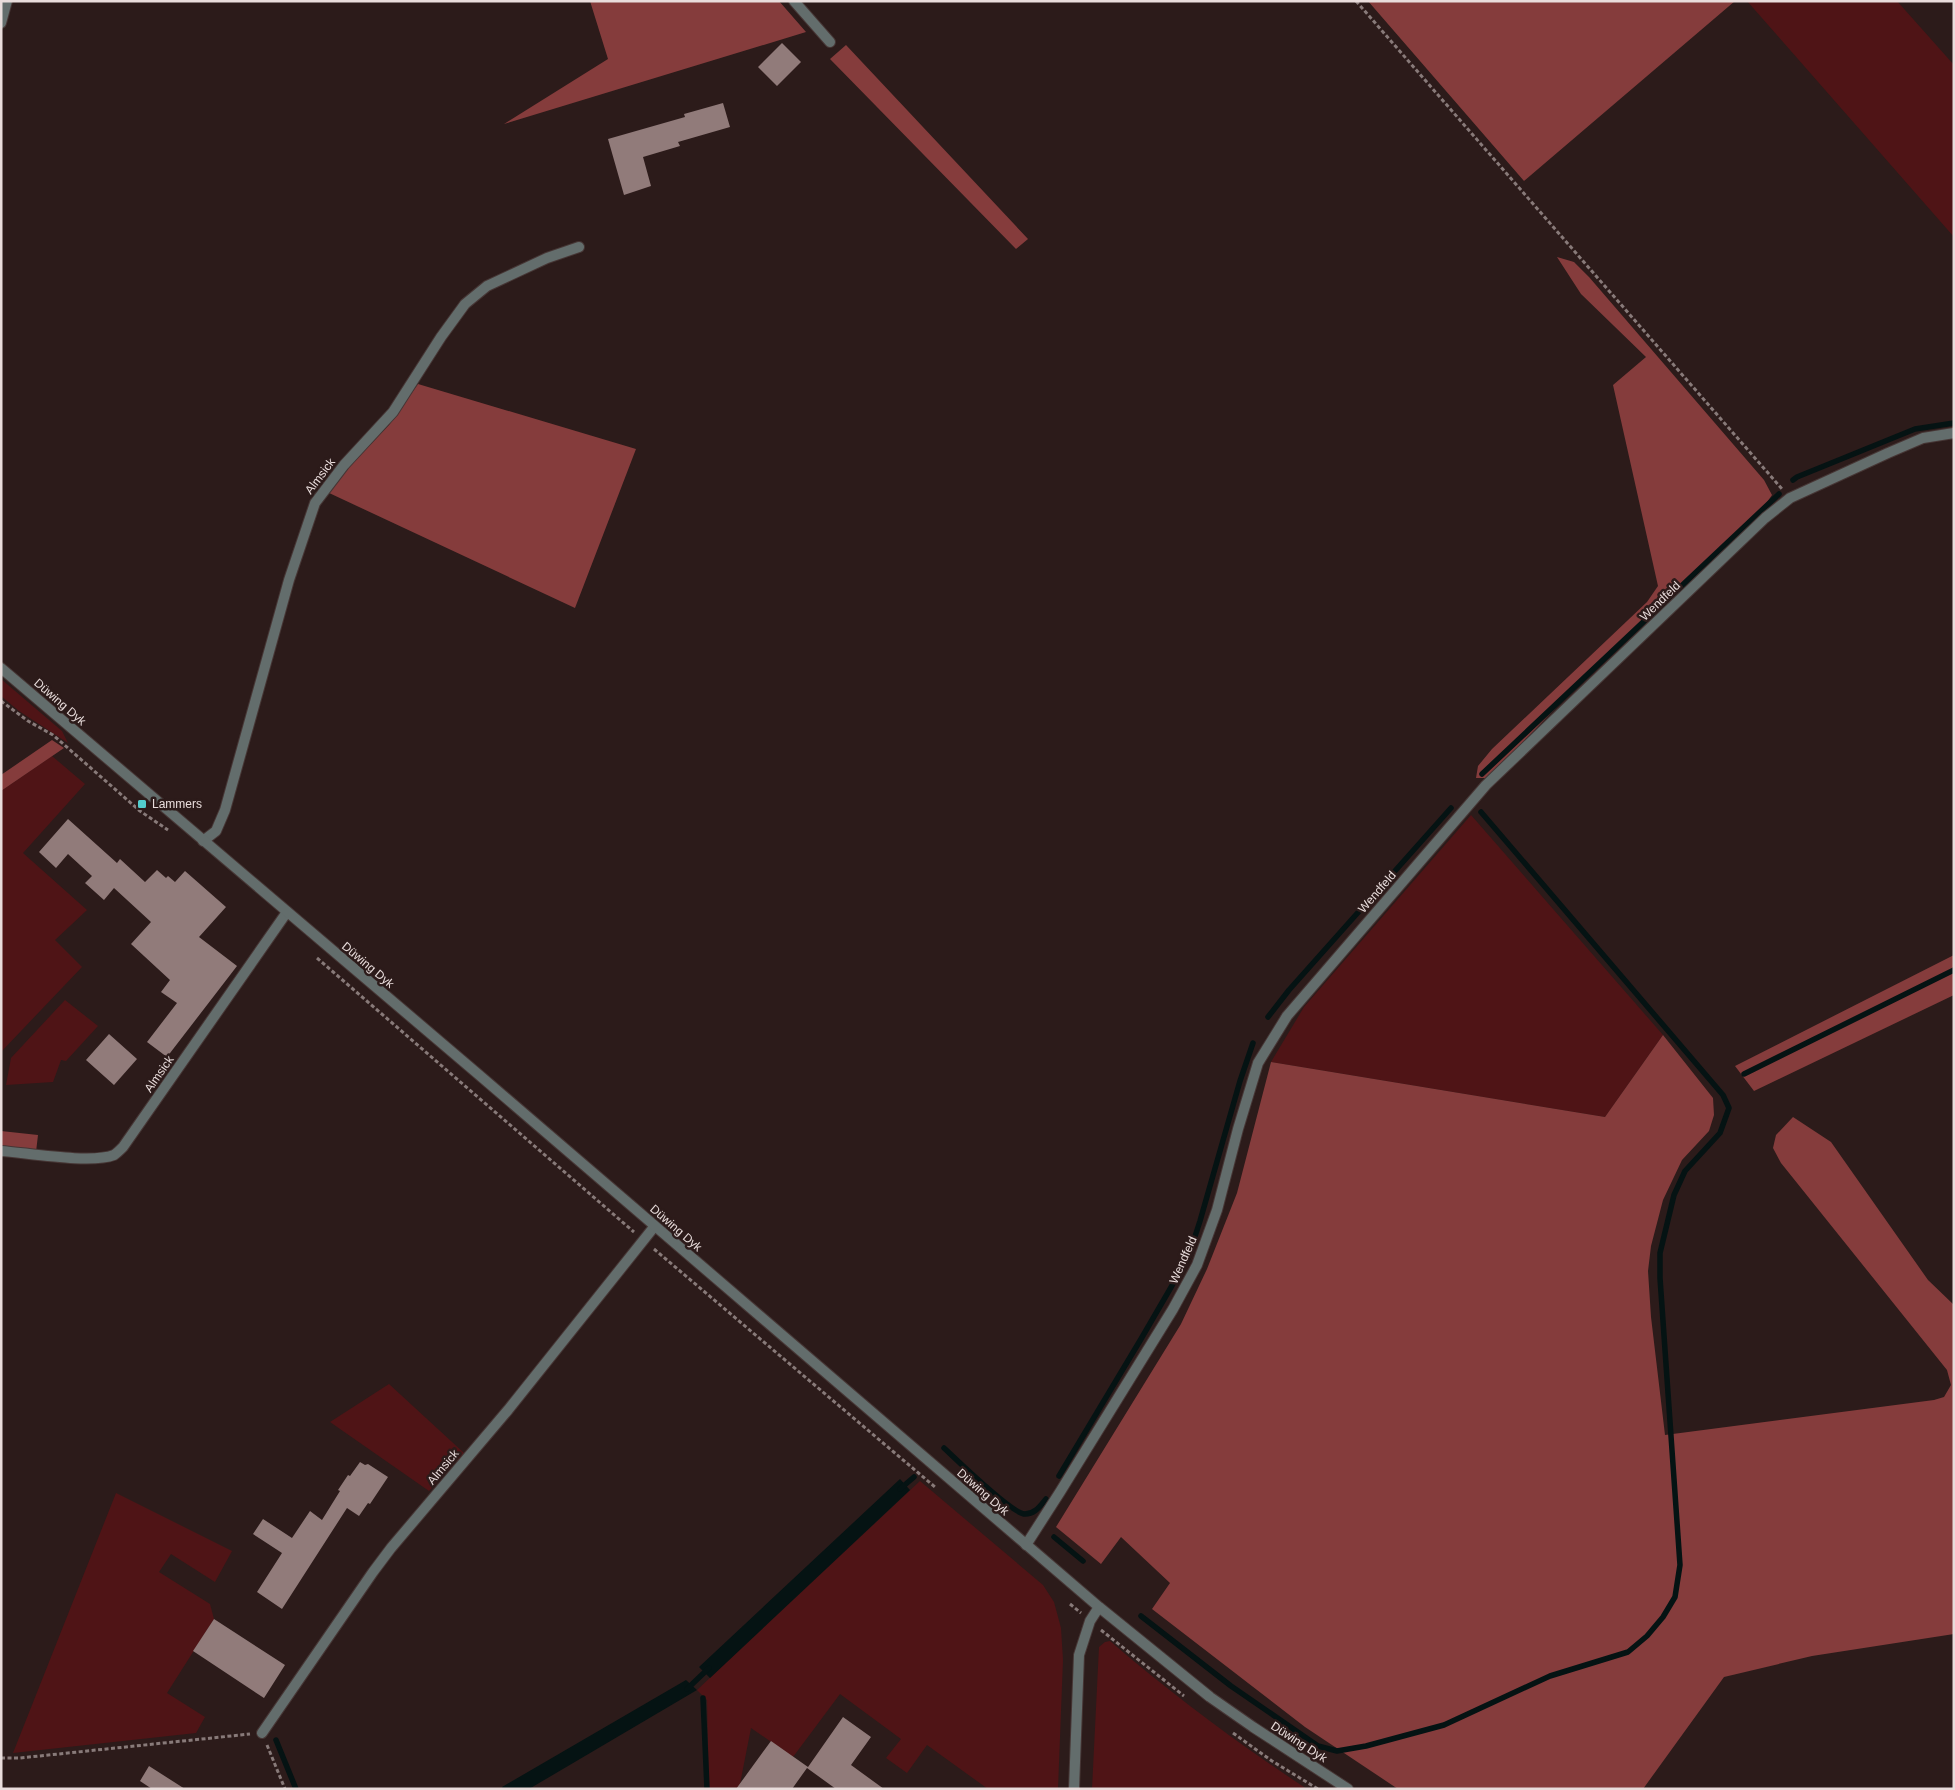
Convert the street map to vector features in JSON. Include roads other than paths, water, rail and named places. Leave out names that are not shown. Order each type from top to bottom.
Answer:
[{"type":"street","points":[[1,24],[7,1]]},
{"type":"street","points":[[794,1],[830,42]]},
{"type":"street","name":"Almsick","points":[[203,841],[216,831],[225,810],[289,580],[315,503],[344,465],[394,412],[441,337],[465,304],[486,286],[546,258],[579,247]]},
{"type":"street","name":"Wendfeld","points":[[1026,1545],[1173,1309],[1197,1265],[1217,1210],[1238,1129],[1258,1063],[1287,1016],[1486,785],[1765,518],[1790,498],[1923,438],[1954,433]]},
{"type":"street","name":"Düwing Dyk","points":[[1,668],[1099,1607],[1210,1697],[1348,1789]]},
{"type":"street","name":"Almsick","points":[[1,1151],[57,1157],[89,1158],[116,1154],[123,1147],[287,912]]},
{"type":"street","name":"Almsick","points":[[262,1733],[385,1556],[508,1410],[654,1226]]},
{"type":"street","points":[[1074,1789],[1079,1656],[1090,1621],[1099,1607]]},
{"type":"waterway","points":[[1793,480],[1915,429],[1954,423]]},
{"type":"waterway","points":[[1482,774],[1779,494]]},
{"type":"waterway","points":[[1268,1017],[1289,990],[1451,808]]},
{"type":"waterway","points":[[1141,1616],[1231,1686],[1318,1746],[1337,1751],[1366,1746],[1444,1725],[1550,1676],[1628,1652],[1647,1636],[1663,1617],[1675,1597],[1680,1565],[1660,1278],[1660,1253],[1674,1195],[1685,1171],[1720,1133],[1729,1108],[1723,1095],[1481,812]]},
{"type":"waterway","points":[[1744,1074],[1954,970]]},
{"type":"waterway","points":[[1059,1476],[1188,1258],[1253,1043]]},
{"type":"waterway","points":[[944,1448],[997,1496],[1018,1512],[1032,1513],[1046,1499]]},
{"type":"waterway","points":[[900,1489],[914,1477]]},
{"type":"waterway","points":[[1054,1537],[1083,1561]]},
{"type":"waterway","points":[[687,1689],[709,1668]]},
{"type":"waterway","points":[[703,1698],[707,1789]]},
{"type":"waterway","points":[[276,1740],[296,1789]]},
{"type":"place","name":"Lammers","points":[[142,804]]}]
